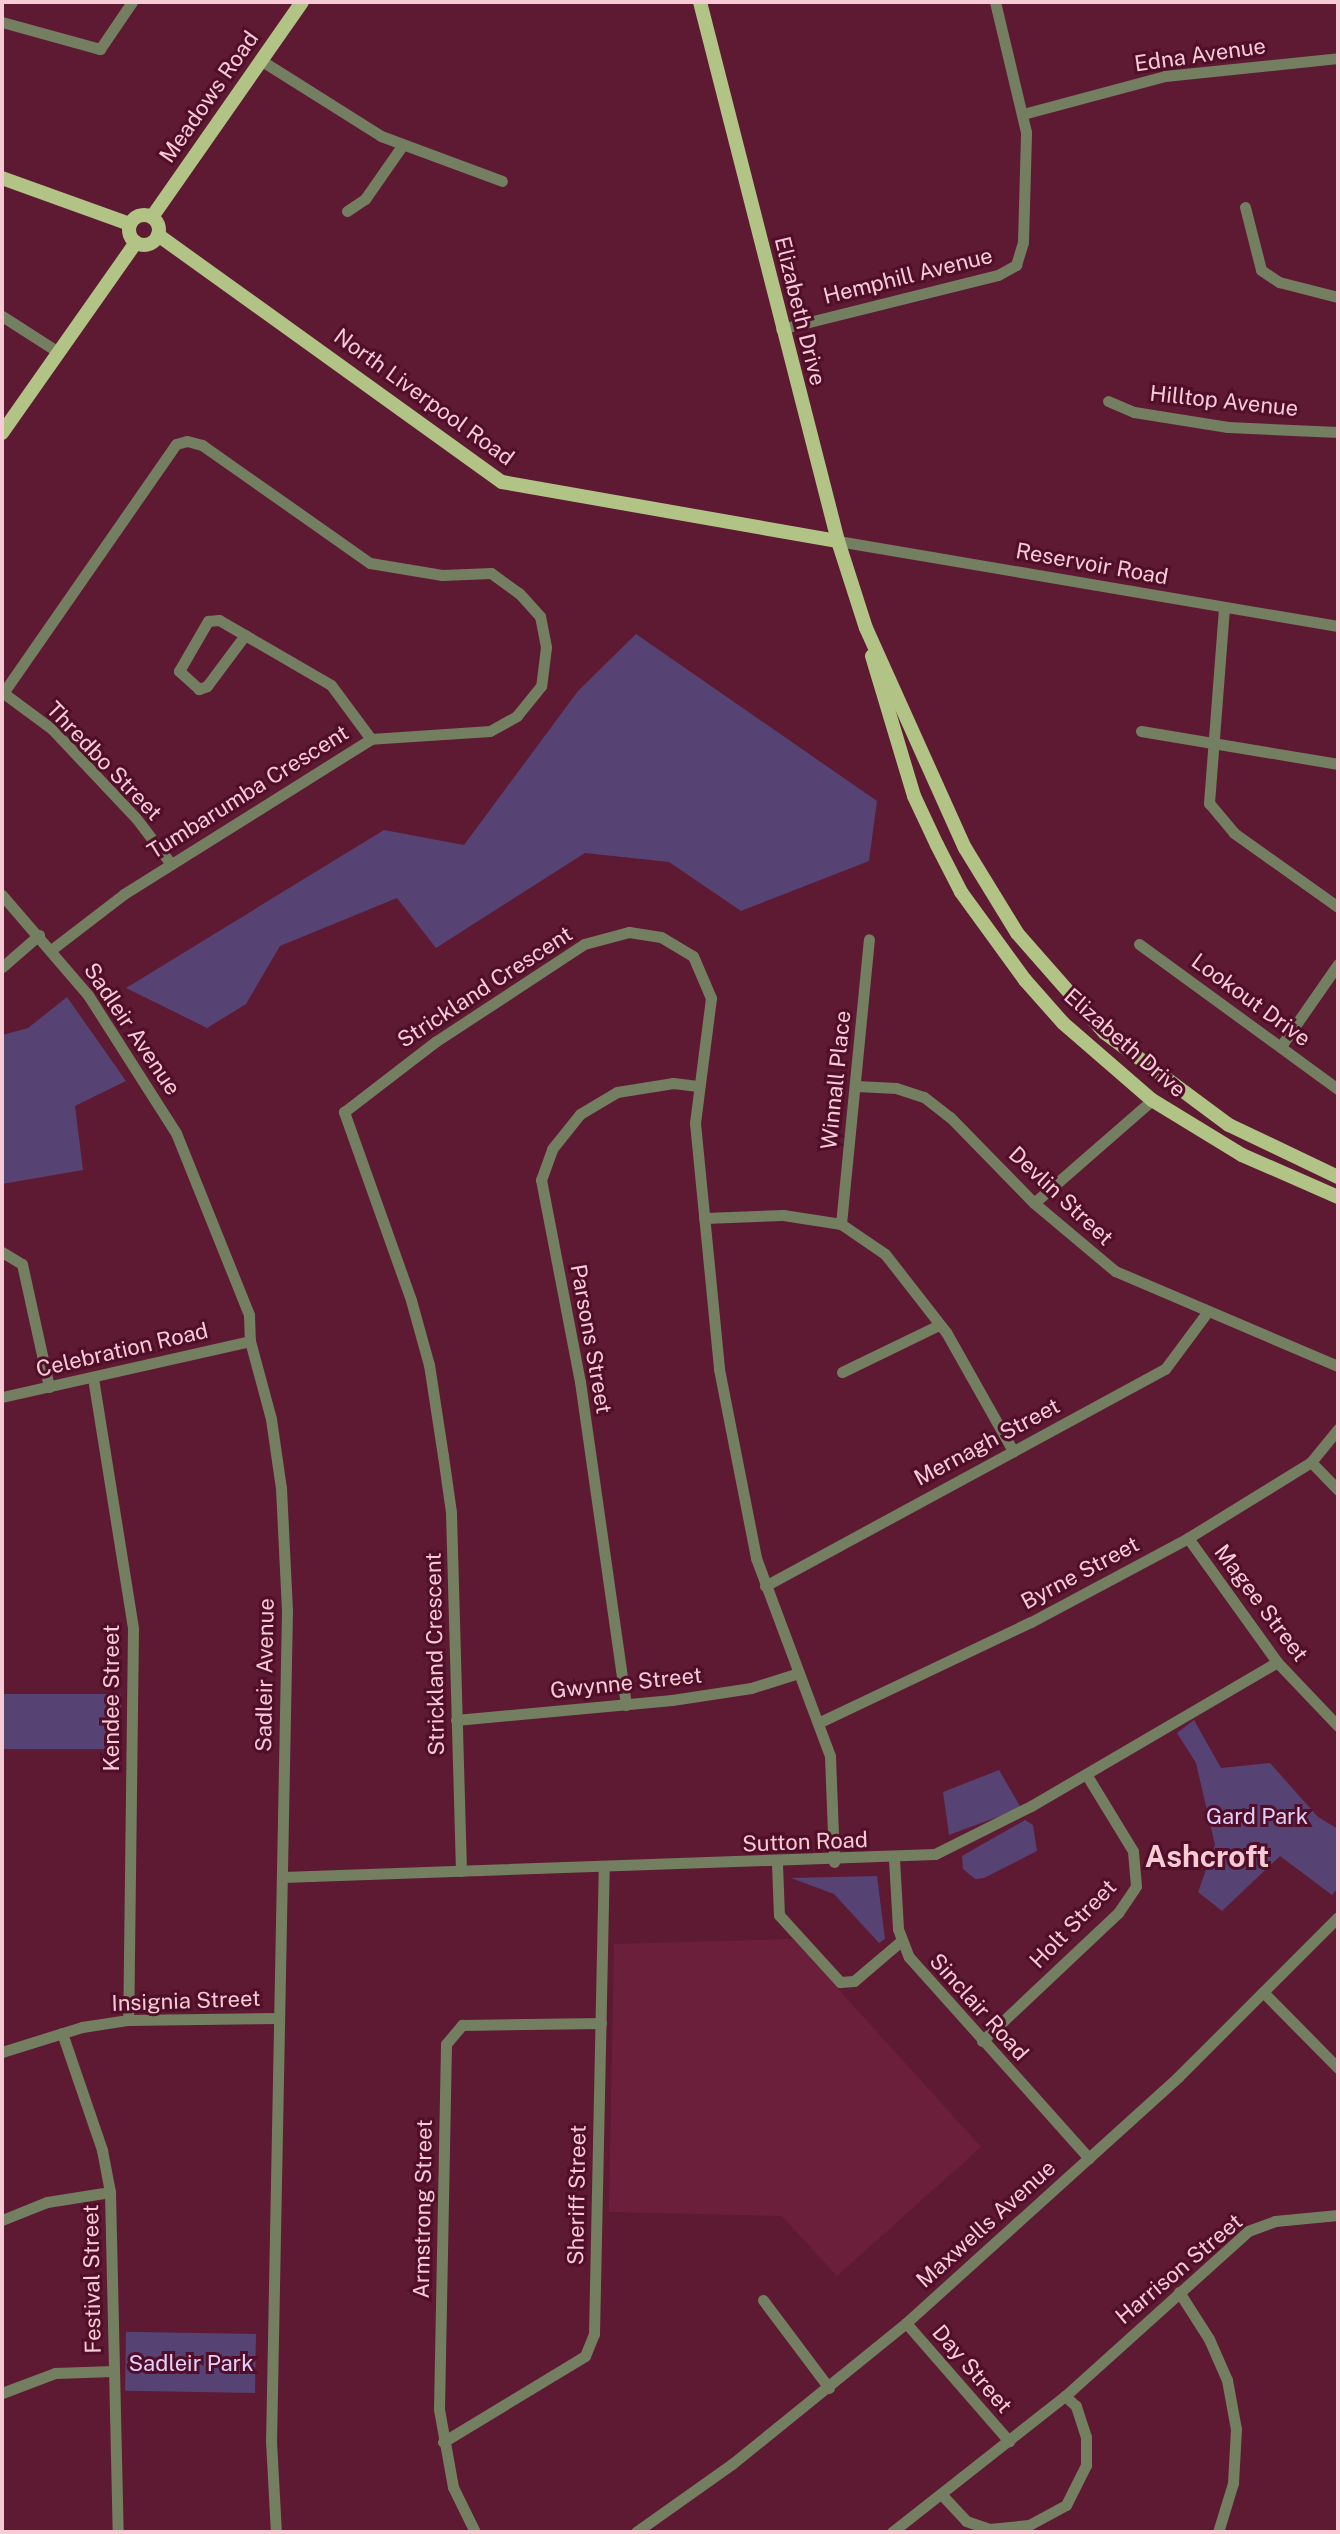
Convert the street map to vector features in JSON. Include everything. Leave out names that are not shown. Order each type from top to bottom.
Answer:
[{"type":"main road","name":"Meadows Road","points":[[152,217],[302,2]]},
{"type":"main road","name":"Elizabeth Drive","points":[[700,2],[781,329],[838,541],[866,628],[877,682],[914,796],[961,892],[990,936],[1063,1023],[1152,1100],[1242,1155],[1338,1197]]},
{"type":"main road","points":[[2,178],[130,224]]},
{"type":"main road","points":[[130,224],[141,216],[152,217],[158,235],[150,244],[136,242]]},
{"type":"main road","points":[[130,224],[136,242]]},
{"type":"main road","name":"North Liverpool Road","points":[[158,235],[502,482],[838,541]]},
{"type":"main road","points":[[2,433],[136,242]]},
{"type":"main road","name":"Elizabeth Drive","points":[[866,628],[965,848],[1044,968],[1105,1033],[1169,1085],[1229,1125],[1338,1177]]},
{"type":"street","points":[[2,22],[100,49],[132,2]]},
{"type":"street","name":"Hemphill Avenue","points":[[781,329],[998,275],[1016,265],[1023,242],[1027,165],[1023,114],[995,2]]},
{"type":"street","name":"Edna Avenue","points":[[1023,114],[1165,76],[1338,58]]},
{"type":"street","points":[[262,61],[402,146],[502,181]]},
{"type":"street","points":[[347,211],[365,199],[402,146]]},
{"type":"street","points":[[1245,207],[1261,270],[1279,282],[1338,297]]},
{"type":"street","points":[[2,316],[58,352]]},
{"type":"street","name":"Hilltop Avenue","points":[[1108,401],[1134,412],[1228,427],[1338,432]]},
{"type":"street","name":"Tumbarumba Crescent","points":[[2,692],[176,444],[187,441],[202,445],[370,563],[442,575],[491,573],[540,616],[546,647],[541,686],[517,716],[490,731],[371,739],[171,864],[51,950]]},
{"type":"street","name":"Reservoir Road","points":[[838,541],[1338,626]]},
{"type":"street","points":[[1224,608],[1208,791],[1222,823],[1338,907]]},
{"type":"street","points":[[245,635],[207,686],[199,689],[179,671],[208,621],[219,620],[245,635],[331,685],[371,739]]},
{"type":"street","name":"Thredbo Street","points":[[2,692],[52,729],[136,818],[171,864]]},
{"type":"street","points":[[1141,731],[1338,764]]},
{"type":"street","name":"Sadleir Avenue","points":[[2,895],[39,935],[112,1029],[176,1133],[240,1290],[271,1419],[285,1544],[283,1877],[271,2441],[276,2532]]},
{"type":"street","name":"Strickland Crescent","points":[[461,1871],[451,1512],[429,1365],[344,1112],[435,1042],[584,944],[618,932],[661,937],[698,965],[712,1018],[698,1086],[695,1123],[719,1369],[765,1586],[820,1722],[830,1756],[834,1862]]},
{"type":"street","points":[[2,967],[39,935]]},
{"type":"street","name":"Winnall Place","points":[[841,1224],[857,1086],[869,939]]},
{"type":"street","name":"Lookout Drive","points":[[1139,944],[1338,1089]]},
{"type":"street","points":[[1281,1046],[1338,964]]},
{"type":"street","name":"Parsons Street","points":[[626,1705],[580,1382],[541,1180],[552,1149],[580,1114],[617,1092],[673,1083],[698,1086]]},
{"type":"street","name":"Devlin Street","points":[[857,1086],[896,1088],[924,1097],[950,1117],[1034,1203],[1115,1271],[1338,1366]]},
{"type":"street","points":[[1034,1203],[1152,1100]]},
{"type":"street","points":[[704,1218],[783,1215],[841,1224],[885,1254],[939,1325],[1013,1451]]},
{"type":"street","points":[[2,1252],[22,1264],[49,1387]]},
{"type":"street","name":"Mernagh Street","points":[[765,1586],[1165,1369],[1208,1311]]},
{"type":"street","points":[[842,1372],[939,1325]]},
{"type":"street","name":"Celebration Road","points":[[2,1397],[250,1341]]},
{"type":"street","name":"Kendee Street","points":[[93,1378],[133,1629],[128,2020]]},
{"type":"street","name":"Byrne Street","points":[[820,1722],[1031,1622],[1188,1538],[1311,1462],[1338,1429]]},
{"type":"street","points":[[1311,1462],[1338,1490]]},
{"type":"street","name":"Magee Street","points":[[1188,1538],[1277,1662],[1338,1726]]},
{"type":"street","name":"Sutton Road","points":[[283,1877],[834,1862],[894,1859],[947,1850],[1086,1774],[1277,1662]]},
{"type":"street","name":"Gwynne Street","points":[[456,1720],[626,1705],[751,1688],[799,1673]]},
{"type":"street","name":"Holt Street","points":[[982,2041],[1118,1913],[1136,1886],[1133,1851],[1086,1774]]},
{"type":"street","name":"Sinclair Road","points":[[894,1859],[901,1941],[923,1976],[1089,2158]]},
{"type":"street","points":[[777,1864],[779,1915],[840,1982],[848,1984],[901,1941]]},
{"type":"street","name":"Sheriff Street","points":[[443,2442],[585,2356],[594,2334],[604,1867]]},
{"type":"street","name":"Maxwells Avenue","points":[[639,2531],[829,2388],[906,2323],[1089,2158],[1338,1917]]},
{"type":"street","points":[[1263,1992],[1338,2068]]},
{"type":"street","name":"Insignia Street","points":[[3,2050],[62,2033],[128,2020],[279,2018]]},
{"type":"street","name":"Armstrong Street","points":[[475,2532],[453,2487],[439,2409],[448,2036],[462,2025],[601,2023]]},
{"type":"street","name":"Festival Street","points":[[62,2033],[102,2150],[110,2192],[118,2532]]},
{"type":"street","points":[[2,2220],[47,2202],[110,2192]]},
{"type":"street","name":"Harrison Street","points":[[892,2532],[1065,2396],[1248,2231],[1275,2221],[1338,2215]]},
{"type":"street","points":[[1179,2292],[1209,2339],[1227,2380],[1236,2429],[1233,2483],[1218,2532]]},
{"type":"street","points":[[763,2300],[829,2388]]},
{"type":"street","name":"Day Street","points":[[906,2323],[1009,2441]]},
{"type":"street","points":[[2,2393],[55,2373],[113,2371]]},
{"type":"street","points":[[942,2495],[966,2521],[989,2529],[1029,2525],[1066,2505],[1086,2465],[1086,2437],[1076,2406],[1065,2396]]},
{"type":"shaded area","points":[[793,1939],[981,2147],[837,2276],[782,2216],[609,2212],[614,1944]]},
{"type":"green space","points":[[636,634],[877,801],[869,861],[741,911],[669,862],[585,853],[436,948],[397,898],[280,946],[246,1004],[207,1028],[126,988],[384,830],[464,845],[578,691]]},
{"type":"green space","points":[[67,997],[126,1081],[75,1106],[83,1170],[2,1184],[2,1035],[28,1028]]},
{"type":"green space","points":[[2,1694],[121,1694],[121,1749],[2,1749]]},
{"type":"green space","name":"Gard Park","points":[[1194,1720],[1221,1768],[1270,1763],[1318,1817],[1338,1829],[1338,1888],[1332,1895],[1280,1856],[1222,1911],[1198,1892],[1215,1845],[1196,1763],[1177,1733]]},
{"type":"green space","points":[[999,1770],[1021,1808],[949,1835],[943,1792]]},
{"type":"green space","points":[[1025,1820],[1033,1825],[1037,1851],[984,1878],[975,1879],[963,1869],[962,1856]]},
{"type":"green space","points":[[877,1876],[885,1939],[879,1943],[834,1894],[791,1878]]},
{"type":"green space","name":"Sadleir Park","points":[[126,2332],[256,2334],[255,2393],[125,2391]]},
{"type":"district","name":"Ashcroft","points":[[1207,1856]]}]
